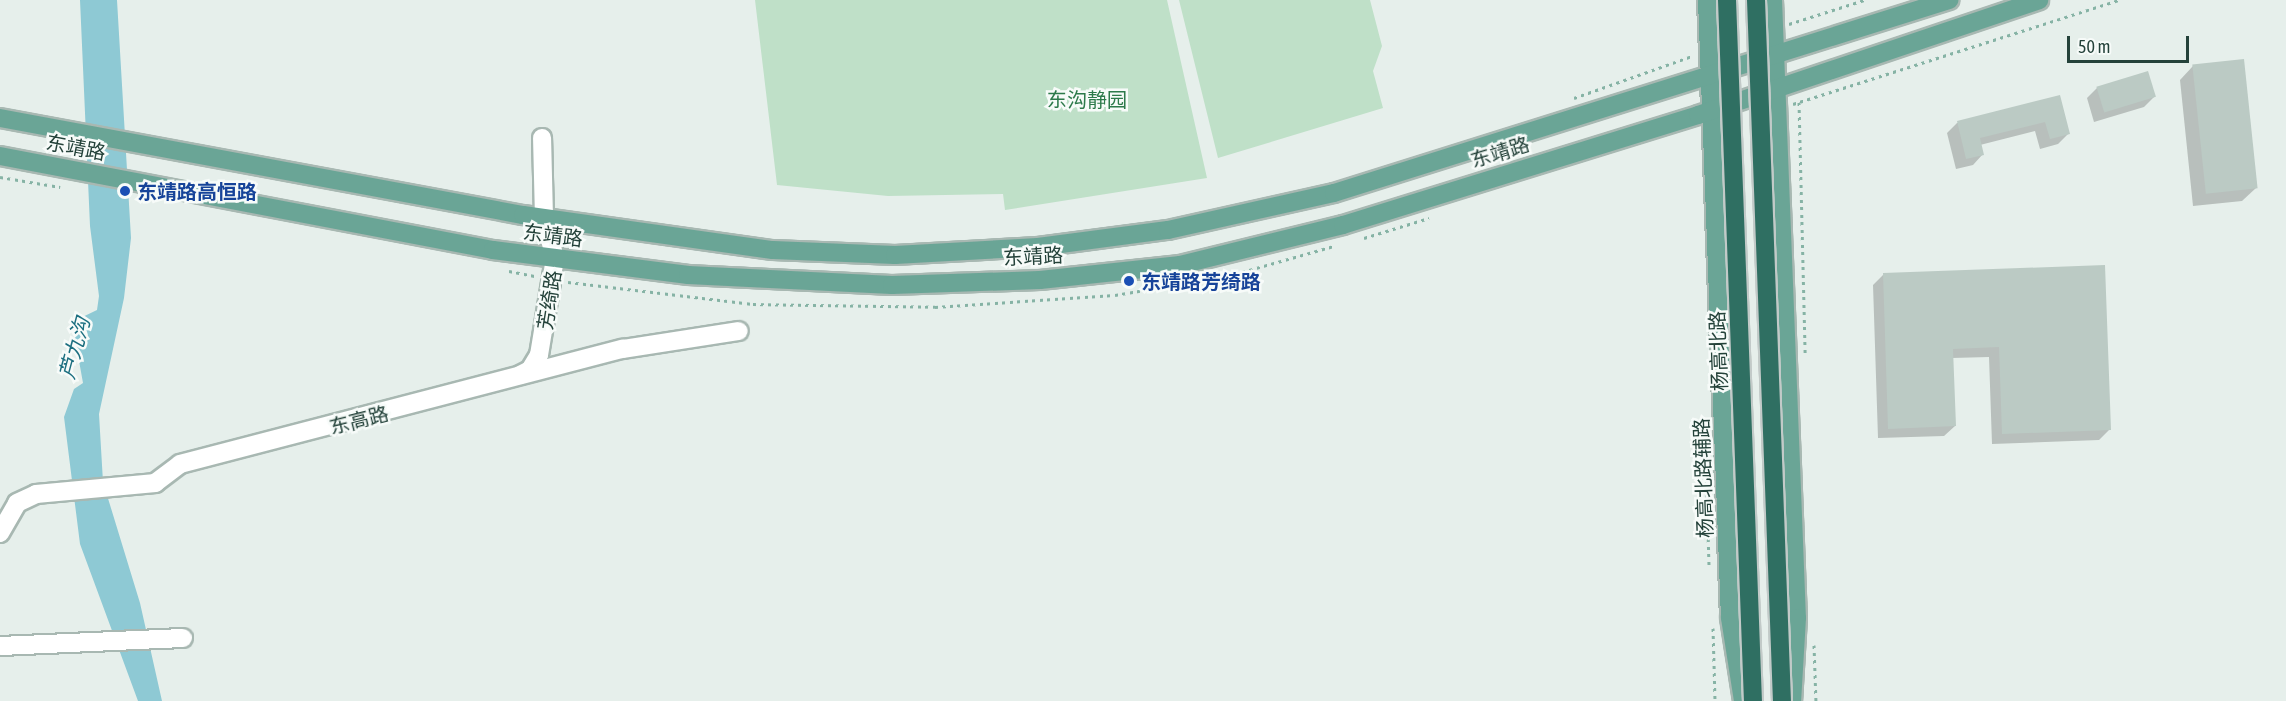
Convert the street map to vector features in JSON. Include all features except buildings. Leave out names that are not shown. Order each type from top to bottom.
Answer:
[{"type":"highway","name":"杨高北路","points":[[1727,0],[1753,701]]},
{"type":"highway","points":[[1756,0],[1782,701]]},
{"type":"main road","name":"杨高北路辅路","points":[[1707,0],[1709,51],[1703,76],[1711,110],[1730,618],[1743,701]]},
{"type":"main road","points":[[1773,0],[1797,618],[1792,701]]},
{"type":"main road","name":"东靖路","points":[[0,118],[544,218],[773,250],[895,255],[1038,247],[1167,230],[1334,193],[1949,0]]},
{"type":"main road","name":"东靖路","points":[[0,156],[555,258],[688,275],[892,285],[1040,280],[1180,265],[1343,225],[1711,110],[2038,0]]},
{"type":"street","name":"芳绮路","points":[[513,378],[530,370],[539,355],[553,279],[555,258],[544,218],[542,138]]},
{"type":"street","name":"东高路","points":[[0,533],[17,503],[54,493],[155,483],[180,464],[623,349],[739,331]]},
{"type":"street","points":[[0,646],[183,638]]},
{"type":"path","points":[[1774,29],[1864,0]]},
{"type":"path","points":[[1777,109],[2118,0]]},
{"type":"path","points":[[1572,99],[1709,51]]},
{"type":"path","points":[[0,177],[68,188]]},
{"type":"path","points":[[1360,239],[1439,215]]},
{"type":"path","points":[[499,269],[553,279],[753,304],[935,307],[1115,295],[1228,276],[1338,245]]},
{"type":"path","points":[[1713,622],[1715,701]]},
{"type":"path","points":[[1814,638],[1816,701]]},
{"type":"green space","name":"东沟静园","points":[[755,0],[1167,0],[1207,178],[1005,210],[1003,194],[888,196],[777,185]]},
{"type":"green space","points":[[1179,0],[1370,0],[1382,46],[1373,71],[1383,108],[1218,158]]},
{"type":"water","points":[[80,0],[117,0],[131,238],[124,298],[99,414],[103,482],[140,603],[162,701],[138,701],[80,544],[64,417],[74,389],[83,383],[72,322],[97,310],[99,296],[90,226]]},
{"type":"place","name":"东靖路高恒路","points":[[125,191]]},
{"type":"place","name":"东靖路芳绮路","points":[[1129,281]]},
{"type":"water label","name":"芦九沟","points":[[74,348]]}]
